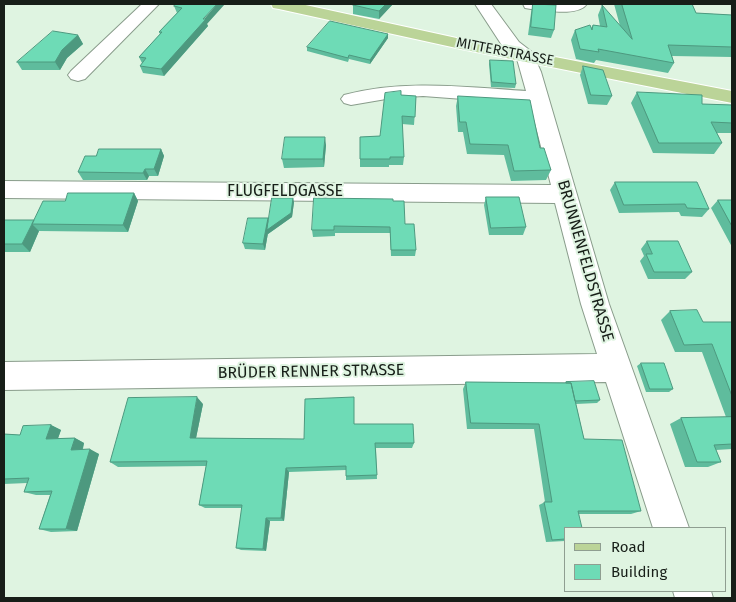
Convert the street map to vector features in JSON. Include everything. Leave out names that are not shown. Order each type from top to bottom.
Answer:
[{"type":"main road","name":"MITTERSTRASSE","points":[[278,4],[732,97]]},
{"type":"street","points":[[78,75],[151,4]]},
{"type":"street","name":"BRUNNENFELDSTRASSE","points":[[483,4],[512,46],[525,56],[539,98],[596,304],[671,527]]},
{"type":"street","points":[[531,4],[569,7],[580,4]]},
{"type":"street","points":[[351,99],[392,92],[423,90],[539,98]]},
{"type":"street","name":"FLUGFELDGASSE","points":[[4,190],[565,194]]},
{"type":"street","name":"BRÜDER RENNER STRASSE","points":[[4,376],[618,368]]},
{"type":"building","points":[[176,4],[217,4],[161,69],[140,66],[146,58],[139,57],[182,8],[174,6]]},
{"type":"building","points":[[354,4],[386,4],[379,11]]},
{"type":"building","points":[[533,4],[556,5],[554,30],[531,27]]},
{"type":"building","points":[[622,4],[692,4],[696,13],[732,15],[732,47],[668,45],[674,63],[598,49],[599,52],[580,49],[575,30],[590,25],[592,30],[593,25],[607,27],[602,5],[632,39]]},
{"type":"building","points":[[330,21],[388,34],[370,60],[349,55],[348,58],[307,47]]},
{"type":"building","points":[[53,31],[78,35],[62,50],[55,62],[17,62]]},
{"type":"building","points":[[490,60],[513,61],[516,84],[492,82]]},
{"type":"building","points":[[583,66],[603,70],[612,96],[591,95]]},
{"type":"building","points":[[401,91],[401,95],[416,96],[415,117],[402,116],[404,157],[360,159],[360,137],[380,136],[385,93]]},
{"type":"building","points":[[637,92],[702,95],[702,104],[732,105],[732,123],[711,122],[722,143],[659,143]]},
{"type":"building","points":[[458,96],[530,100],[540,148],[544,148],[551,170],[514,171],[508,145],[470,144],[466,122],[460,122]]},
{"type":"building","points":[[285,137],[325,137],[323,159],[282,159]]},
{"type":"building","points":[[99,149],[161,149],[154,169],[145,169],[143,173],[78,172],[85,156],[96,156]]},
{"type":"building","points":[[615,182],[697,182],[709,209],[687,208],[685,204],[624,205]]},
{"type":"building","points":[[68,193],[134,193],[123,225],[32,224],[43,201],[65,201]]},
{"type":"building","points":[[486,197],[519,197],[526,227],[491,228]]},
{"type":"building","points":[[272,198],[293,198],[291,213],[267,230]]},
{"type":"building","points":[[314,198],[393,199],[393,201],[404,201],[405,224],[414,224],[416,250],[391,250],[390,227],[334,226],[334,230],[312,230]]},
{"type":"building","points":[[718,200],[732,200],[732,226]]},
{"type":"building","points":[[248,218],[268,218],[263,244],[243,243]]},
{"type":"building","points":[[4,220],[34,220],[22,244],[4,244]]},
{"type":"building","points":[[647,241],[678,241],[692,272],[654,272],[646,254],[652,254]]},
{"type":"building","points":[[697,310],[703,322],[732,322],[732,396],[712,344],[684,345],[670,311]]},
{"type":"building","points":[[641,363],[664,363],[673,389],[650,389]]},
{"type":"building","points":[[594,381],[600,400],[575,401],[571,383],[566,383],[566,382]]},
{"type":"building","points":[[466,382],[571,383],[584,439],[622,440],[641,511],[578,511],[582,527],[564,527],[564,539],[552,540],[544,502],[552,502],[539,424],[471,423]]},
{"type":"building","points":[[197,397],[190,438],[304,439],[305,399],[354,397],[354,424],[413,424],[414,443],[375,443],[377,475],[346,476],[346,466],[286,468],[281,518],[266,518],[263,549],[236,548],[242,505],[199,505],[207,461],[110,462],[128,398]]},
{"type":"building","points":[[732,417],[732,444],[714,445],[721,462],[697,462],[681,418]]},
{"type":"building","points":[[51,425],[46,439],[75,438],[71,450],[90,449],[66,529],[39,529],[52,491],[24,492],[29,478],[4,479],[4,434],[20,435],[23,426]]}]
